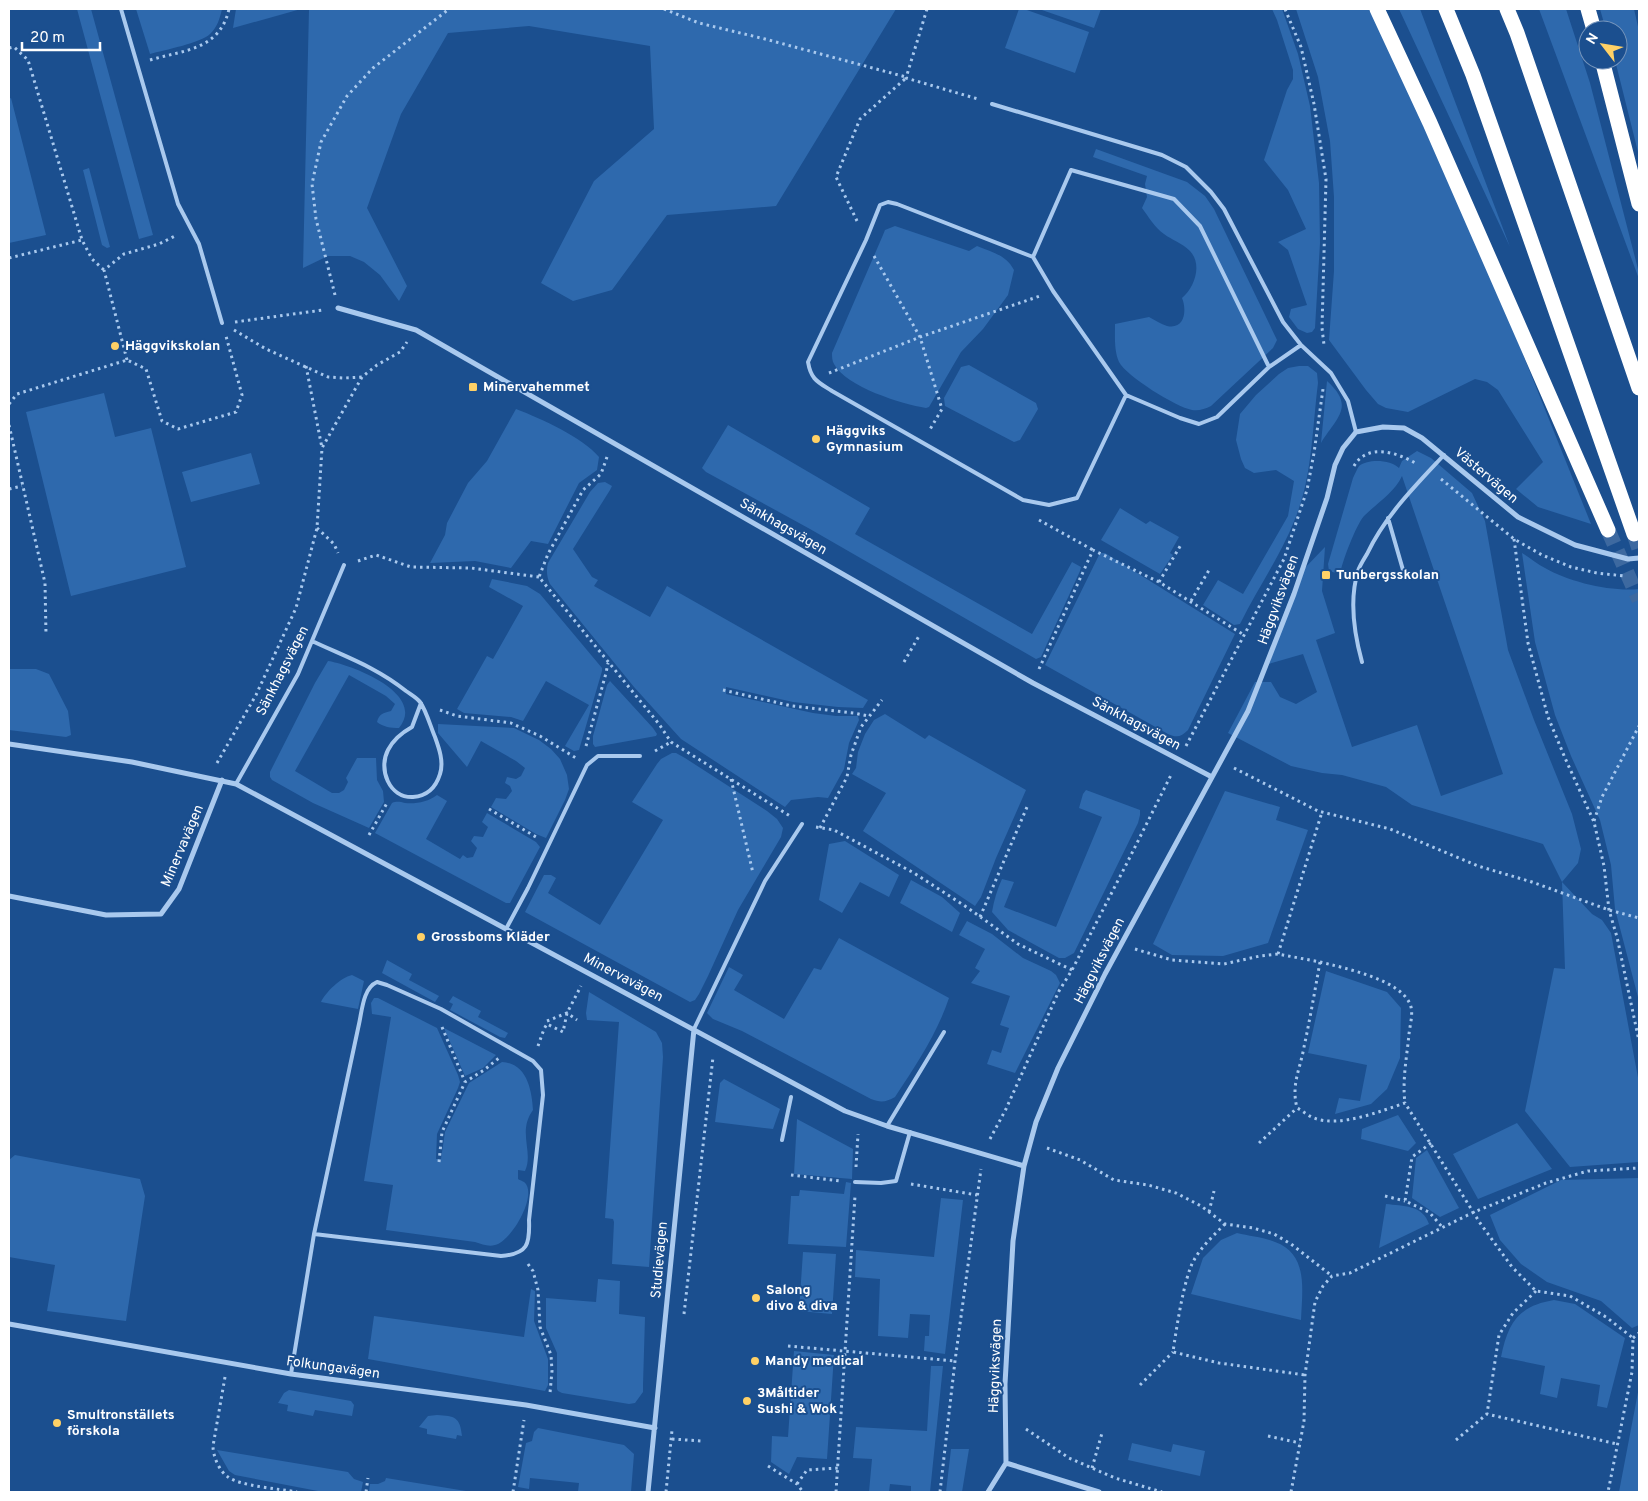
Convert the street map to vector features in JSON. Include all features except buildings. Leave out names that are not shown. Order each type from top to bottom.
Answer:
[{"type":"highway","points":[[1377,9],[1434,132],[1608,530]]},
{"type":"highway","points":[[1446,9],[1473,75],[1634,534]]},
{"type":"highway","points":[[1507,9],[1517,33],[1639,388]]},
{"type":"highway","points":[[1605,70],[1639,204]]},
{"type":"street","name":"Sänkhagsvägen","points":[[338,308],[416,330],[1033,683],[1212,777]]},
{"type":"street","name":"Västervägen","points":[[1356,432],[1383,427],[1404,428],[1422,438],[1444,455],[1518,517],[1575,545],[1628,559],[1639,558]]},
{"type":"street","name":"Häggviksvägen","points":[[1006,1463],[1005,1384],[1013,1241],[1024,1166],[1036,1122],[1058,1068],[1105,974],[1248,711],[1294,594],[1327,498],[1336,465],[1343,448],[1356,432]]},
{"type":"street","name":"Minervavägen","points":[[9,744],[132,762],[236,784],[845,1111],[887,1126],[1024,1166]]},
{"type":"street","name":"Minervavägen","points":[[9,896],[106,916],[160,914],[180,889],[222,780]]},
{"type":"street","name":"Studievägen","points":[[648,1492],[694,1029]]},
{"type":"street","name":"Folkungavägen","points":[[9,1324],[228,1364],[547,1408],[655,1428]]},
{"type":"street","points":[[988,1492],[1006,1463],[1100,1492]]},
{"type":"lane","points":[[121,9],[178,204],[199,244],[222,323]]},
{"type":"lane","points":[[992,104],[1162,155],[1186,167],[1211,192],[1224,209],[1283,322],[1301,345],[1331,373],[1348,401],[1356,432]]},
{"type":"lane","points":[[1034,257],[1071,170],[1174,199],[1200,226],[1269,367]]},
{"type":"lane","points":[[1126,395],[1077,498],[1049,505],[1024,500],[832,392],[810,374],[808,362],[866,240],[880,205],[888,202],[1034,257],[1053,291],[1126,395],[1180,418],[1199,424],[1217,417],[1269,367],[1301,345]]},
{"type":"lane","points":[[1362,662],[1356,639],[1353,607],[1358,571],[1375,536],[1388,518],[1444,455]]},
{"type":"lane","points":[[1388,518],[1403,570]]},
{"type":"lane","name":"Sänkhagsvägen","points":[[236,784],[298,674],[344,565]]},
{"type":"lane","points":[[312,642],[358,661],[390,678],[421,703],[441,752],[441,772],[436,786],[426,793],[414,797],[404,796],[394,789],[387,779],[383,768],[385,757],[388,748],[395,740],[412,727],[421,703]]},
{"type":"lane","points":[[506,928],[528,888],[587,765],[598,756],[640,756]]},
{"type":"lane","points":[[694,1029],[765,881],[802,824]]},
{"type":"lane","points":[[291,1374],[314,1234],[365,997],[370,988],[377,982],[387,984],[441,1009],[533,1061],[541,1070],[543,1095],[529,1220],[530,1239],[521,1252],[502,1256],[314,1234]]},
{"type":"lane","points":[[887,1126],[944,1032]]},
{"type":"lane","points":[[782,1140],[791,1097]]},
{"type":"lane","points":[[855,1182],[881,1183],[896,1181],[910,1132]]},
{"type":"path","points":[[138,63],[209,42],[227,20],[229,9]]},
{"type":"path","points":[[222,323],[338,308],[316,219],[312,184],[320,142],[347,96],[367,75],[448,9]]},
{"type":"path","points":[[664,9],[699,23],[765,38],[992,104]]},
{"type":"path","points":[[906,78],[927,9]]},
{"type":"path","points":[[1285,9],[1301,47],[1314,104],[1326,179],[1322,328],[1324,367],[1314,454]]},
{"type":"path","points":[[9,48],[14,47],[28,60],[82,240],[92,259],[104,270],[127,360]]},
{"type":"path","points":[[104,270],[124,254],[160,244],[190,227]]},
{"type":"path","points":[[9,258],[82,240]]},
{"type":"path","points":[[814,379],[920,337],[1053,291]]},
{"type":"path","points":[[9,404],[16,394],[127,360],[146,369],[162,421],[178,429],[236,412],[242,395],[222,323]]},
{"type":"path","points":[[222,323],[266,349],[328,377],[362,377]]},
{"type":"path","points":[[322,448],[362,377],[377,365],[400,352],[416,330]]},
{"type":"path","points":[[209,777],[256,695],[296,608],[317,528],[322,448],[305,365]]},
{"type":"path","points":[[922,443],[942,409],[940,399]]},
{"type":"path","points":[[9,425],[44,583],[46,635]]},
{"type":"path","points":[[539,577],[548,554],[583,490],[601,474],[612,442]]},
{"type":"path","points":[[9,489],[22,486]]},
{"type":"path","points":[[1034,518],[1093,550],[1160,582],[1244,635]]},
{"type":"path","points":[[317,528],[334,544],[344,565],[376,555],[411,567],[471,568],[539,577],[659,724],[671,742],[802,824],[834,830],[914,873],[1018,944],[1072,970]]},
{"type":"path","points":[[1514,539],[1528,643],[1548,717],[1564,758],[1594,822],[1604,866],[1609,910],[1617,937],[1639,1041]]},
{"type":"path","points":[[1160,582],[1182,543]]},
{"type":"path","points":[[1033,683],[1093,550]]},
{"type":"path","points":[[1191,601],[1209,570]]},
{"type":"path","points":[[904,662],[927,622]]},
{"type":"path","points":[[587,765],[586,747],[608,662]]},
{"type":"path","points":[[723,690],[792,706],[868,716]]},
{"type":"path","points":[[820,828],[847,777],[851,755],[861,727],[882,700]]},
{"type":"path","points":[[421,703],[457,716],[511,722],[540,736],[587,765]]},
{"type":"path","points":[[1594,822],[1602,797],[1639,726]]},
{"type":"path","points":[[1234,768],[1322,812],[1390,829],[1478,866],[1532,882],[1609,910],[1639,918]]},
{"type":"path","points":[[731,779],[758,896]]},
{"type":"path","points":[[369,835],[394,789]]},
{"type":"path","points":[[980,917],[1027,807]]},
{"type":"path","points":[[489,809],[548,846]]},
{"type":"path","points":[[1278,954],[1322,812]]},
{"type":"path","points":[[1135,949],[1172,960],[1224,964],[1278,954],[1356,971],[1396,988],[1406,997],[1411,1007],[1405,1103],[1480,1223],[1512,1267],[1536,1291],[1570,1296],[1606,1318],[1633,1338]]},
{"type":"path","points":[[1320,962],[1304,1050],[1296,1078],[1294,1095],[1297,1108],[1315,1119],[1335,1122],[1405,1103]]},
{"type":"path","points":[[544,1029],[548,1024],[562,1032],[566,1013],[581,986]]},
{"type":"path","points":[[441,1009],[442,1027],[465,1082]]},
{"type":"path","points":[[566,1013],[577,1020]]},
{"type":"path","points":[[547,1021],[566,1013]]},
{"type":"path","points":[[439,1162],[442,1132],[465,1082],[484,1070],[510,1047]]},
{"type":"path","points":[[683,1323],[713,1056]]},
{"type":"path","points":[[1259,1143],[1297,1108]]},
{"type":"path","points":[[836,1492],[858,1134]]},
{"type":"path","points":[[1405,1200],[1412,1157],[1431,1143]]},
{"type":"path","points":[[1047,1148],[1080,1160],[1114,1180],[1148,1185],[1176,1193],[1209,1212],[1225,1224],[1253,1228],[1274,1234],[1291,1244],[1332,1276]]},
{"type":"path","points":[[1291,1492],[1304,1421],[1305,1375],[1315,1302],[1323,1286],[1332,1276],[1350,1274],[1474,1212],[1546,1183],[1588,1171],[1639,1168]]},
{"type":"path","points":[[791,1176],[855,1182]]},
{"type":"path","points":[[896,1181],[977,1195]]},
{"type":"path","points":[[1209,1212],[1214,1190]]},
{"type":"path","points":[[1385,1196],[1405,1200],[1429,1212],[1443,1228]]},
{"type":"path","points":[[1140,1385],[1173,1352],[1193,1261],[1225,1224]]},
{"type":"path","points":[[521,1252],[533,1271],[538,1290],[540,1326],[551,1355],[552,1385],[547,1408]]},
{"type":"path","points":[[1456,1440],[1487,1414],[1499,1335],[1513,1312],[1536,1291]]},
{"type":"path","points":[[1608,1492],[1632,1372],[1633,1338],[1639,1333]]},
{"type":"path","points":[[788,1346],[956,1361]]},
{"type":"path","points":[[1173,1352],[1219,1363],[1305,1375]]},
{"type":"path","points":[[228,1364],[218,1412],[213,1455],[227,1477],[238,1482],[297,1492]]},
{"type":"path","points":[[513,1492],[526,1405]]},
{"type":"path","points":[[1487,1414],[1618,1444]]},
{"type":"path","points":[[666,1492],[672,1429]]},
{"type":"path","points":[[1026,1429],[1069,1458],[1115,1478],[1162,1492]]},
{"type":"path","points":[[1092,1468],[1102,1433]]},
{"type":"path","points":[[1268,1436],[1300,1443]]},
{"type":"path","points":[[672,1439],[701,1441]]},
{"type":"path","points":[[768,1466],[797,1484],[802,1492]]},
{"type":"path","points":[[797,1484],[807,1470],[838,1468]]},
{"type":"path","points":[[366,1492],[368,1478]]},
{"type":"shaded area","points":[[77,9],[91,9],[153,235],[139,239]]},
{"type":"shaded area","points":[[136,9],[222,9],[216,26],[205,37],[191,43],[150,54]]},
{"type":"shaded area","points":[[236,9],[301,9],[233,28]]},
{"type":"shaded area","points":[[309,9],[896,9],[776,206],[667,215],[612,290],[573,301],[541,283],[594,181],[654,129],[650,46],[529,26],[448,33],[401,114],[367,208],[407,286],[399,301],[380,275],[364,262],[350,256],[328,256],[303,268]]},
{"type":"shaded area","points":[[1019,9],[1024,9],[1089,32],[1075,73],[1005,48]]},
{"type":"shaded area","points":[[1039,9],[1101,9],[1094,28]]},
{"type":"shaded area","points":[[1272,9],[1282,9],[1298,54],[1310,106],[1319,183],[1320,243],[1315,328],[1312,332],[1307,333],[1298,329],[1289,317],[1291,309],[1307,305],[1288,250],[1278,242],[1306,229],[1288,190],[1264,160],[1287,90],[1293,79],[1293,70]]},
{"type":"shaded area","points":[[1296,9],[1372,9],[1430,123],[1591,524],[1538,507],[1516,489],[1543,462],[1498,390],[1487,382],[1475,379],[1408,412],[1386,408],[1378,404],[1366,390],[1329,340],[1334,271],[1334,197],[1330,141],[1318,77]]},
{"type":"shaded area","points":[[1399,9],[1420,9],[1510,247]]},
{"type":"shaded area","points":[[1539,9],[1566,9],[1578,46],[1578,70],[1586,70],[1590,83],[1639,279]]},
{"type":"shaded area","points":[[1600,9],[1634,9],[1639,31],[1639,156],[1618,70],[1628,70],[1628,20],[1603,20]]},
{"type":"shaded area","points":[[11,98],[46,235],[9,243],[9,99]]},
{"type":"shaded area","points":[[1096,149],[1187,182],[1205,196],[1214,209],[1277,340],[1273,348],[1209,407],[1192,410],[1175,403],[1141,383],[1123,368],[1117,358],[1115,324],[1149,317],[1167,326],[1178,325],[1181,322],[1184,313],[1182,298],[1193,282],[1196,263],[1190,251],[1161,231],[1142,208],[1147,197],[1145,184],[1147,176],[1093,157]]},
{"type":"shaded area","points":[[89,168],[110,247],[107,248],[102,245],[83,170]]},
{"type":"shaded area","points":[[895,226],[969,251],[977,246],[1003,257],[1014,270],[1008,295],[983,329],[961,352],[929,407],[926,408],[903,403],[862,387],[840,372],[832,360],[832,353],[885,230]]},
{"type":"shaded area","points":[[969,365],[1036,403],[1038,409],[1020,440],[1014,442],[945,406],[944,398],[961,367]]},
{"type":"shaded area","points":[[1308,366],[1317,373],[1318,383],[1307,479],[1299,508],[1287,538],[1240,624],[1234,625],[1203,605],[1218,580],[1243,594],[1288,516],[1294,481],[1276,470],[1254,473],[1245,468],[1236,440],[1240,414],[1256,395],[1279,374],[1288,368]]},
{"type":"shaded area","points":[[1327,381],[1336,390],[1342,405],[1337,419],[1321,443]]},
{"type":"shaded area","points":[[104,393],[115,437],[151,428],[186,567],[71,596],[26,412]]},
{"type":"shaded area","points":[[516,409],[549,423],[583,442],[599,457],[597,470],[579,483],[548,544],[531,541],[511,568],[475,561],[430,563],[445,535],[447,523],[468,483],[487,461]]},
{"type":"shaded area","points":[[728,425],[870,508],[855,534],[1032,634],[1072,562],[1081,567],[1041,657],[1036,659],[810,529],[706,472],[702,468]]},
{"type":"shaded area","points":[[1417,451],[1431,458],[1472,493],[1485,521],[1508,650],[1572,814],[1581,849],[1578,863],[1562,882],[1543,844],[1412,805],[1386,787],[1342,775],[1322,773],[1291,766],[1228,733],[1255,682],[1271,682],[1280,697],[1296,704],[1317,692],[1303,654],[1265,665],[1287,605],[1302,571],[1325,547],[1322,591],[1335,633],[1316,640],[1352,747],[1417,725],[1441,796],[1503,774],[1402,476],[1390,493],[1364,516],[1357,527],[1343,561],[1340,574],[1329,571],[1328,564],[1353,478],[1359,466],[1363,463],[1380,461],[1391,463],[1399,468],[1402,461]]},
{"type":"shaded area","points":[[251,453],[260,484],[191,502],[182,472]]},
{"type":"shaded area","points":[[605,482],[612,486],[573,549],[592,577],[598,580],[594,586],[650,617],[667,586],[868,700],[863,708],[838,707],[793,702],[726,687],[726,694],[813,713],[858,716],[859,720],[849,743],[844,769],[828,798],[818,797],[791,800],[785,807],[681,739],[634,687],[550,584],[547,574],[548,563],[590,492],[598,483]]},
{"type":"shaded area","points":[[1120,508],[1146,524],[1150,521],[1179,537],[1170,553],[1173,555],[1160,574],[1101,540]]},
{"type":"shaded area","points":[[1100,553],[1105,553],[1235,634],[1188,730],[1181,735],[1174,736],[1168,734],[1045,665]]},
{"type":"shaded area","points":[[1522,553],[1539,565],[1578,582],[1616,589],[1639,589],[1639,1001],[1615,909],[1611,865],[1600,820],[1555,715],[1535,642]]},
{"type":"shaded area","points":[[492,579],[527,586],[540,594],[602,668],[579,750],[574,751],[565,746],[589,705],[546,681],[523,721],[511,717],[464,713],[457,709],[487,656],[493,659],[523,606],[489,587]]},
{"type":"shaded area","points":[[328,661],[354,668],[383,683],[395,693],[403,704],[405,716],[399,728],[382,725],[377,722],[379,717],[391,711],[395,704],[386,696],[349,675],[295,771],[332,793],[339,793],[344,790],[348,782],[346,778],[357,758],[376,758],[377,780],[383,791],[384,802],[369,828],[313,803],[272,780],[270,777],[270,772]]},
{"type":"shaded area","points":[[9,669],[36,669],[49,674],[68,711],[71,735],[66,737],[9,730]]},
{"type":"shaded area","points":[[610,681],[653,728],[657,734],[656,736],[595,747],[593,736],[607,685]]},
{"type":"shaded area","points":[[885,714],[925,739],[929,735],[1026,790],[981,897],[975,906],[863,831],[886,793],[852,774],[856,768],[858,752],[865,734],[874,720]]},
{"type":"shaded area","points":[[438,724],[514,728],[539,740],[551,749],[560,759],[567,775],[569,789],[546,838],[491,807],[496,798],[506,799],[512,791],[510,786],[505,783],[507,777],[516,779],[521,776],[525,768],[481,741],[467,767],[438,733]]},
{"type":"shaded area","points":[[672,753],[685,758],[767,811],[777,819],[783,828],[781,837],[738,910],[699,994],[695,1000],[690,1002],[525,912],[544,875],[551,875],[556,878],[548,893],[600,925],[663,820],[632,802],[661,759]]},
{"type":"shaded area","points":[[1086,790],[1140,810],[1140,815],[1138,823],[1074,953],[1065,958],[1059,958],[1008,930],[992,912],[1002,879],[1014,882],[1004,907],[1056,927],[1102,817],[1079,808]]},
{"type":"shaded area","points":[[1225,791],[1280,807],[1276,820],[1308,830],[1268,943],[1223,956],[1172,955],[1153,944]]},
{"type":"shaded area","points":[[437,795],[447,801],[426,839],[460,859],[463,855],[467,858],[473,857],[477,848],[471,841],[474,836],[483,837],[488,827],[482,822],[487,813],[536,842],[540,847],[510,903],[506,903],[375,833],[392,803],[418,803]]},
{"type":"shaded area","points":[[845,841],[899,875],[889,897],[860,882],[842,913],[819,900],[829,844]]},
{"type":"shaded area","points":[[911,880],[942,897],[960,913],[952,932],[900,903]]},
{"type":"shaded area","points":[[1562,882],[1592,914],[1602,920],[1611,933],[1639,1083],[1639,1162],[1570,1167],[1525,1111],[1554,968],[1565,969]]},
{"type":"shaded area","points":[[967,921],[992,934],[1023,958],[1051,971],[1056,975],[1060,983],[1015,1073],[987,1064],[992,1050],[1001,1053],[1009,1028],[1000,1025],[1010,996],[971,983],[980,971],[975,968],[985,949],[959,935]]},
{"type":"shaded area","points":[[839,938],[949,998],[932,1037],[918,1061],[895,1097],[886,1101],[871,1099],[742,1031],[713,1019],[707,1013],[729,967],[743,975],[734,990],[784,1019],[814,968],[821,970]]},
{"type":"shaded area","points":[[387,960],[412,974],[409,980],[439,996],[435,1002],[382,973]]},
{"type":"shaded area","points":[[1326,971],[1387,992],[1401,1008],[1400,1058],[1387,1089],[1371,1104],[1335,1114],[1339,1098],[1360,1101],[1367,1065],[1308,1053]]},
{"type":"shaded area","points":[[352,975],[364,981],[358,1009],[321,1002],[334,986]]},
{"type":"shaded area","points":[[589,992],[656,1032],[662,1043],[663,1057],[649,1267],[612,1264],[614,1222],[613,1219],[605,1218],[619,1022],[587,1020]]},
{"type":"shaded area","points":[[453,996],[481,1011],[478,1017],[508,1033],[505,1038],[450,1010],[453,1004],[449,1002]]},
{"type":"shaded area","points":[[374,998],[378,998],[437,1028],[458,1075],[460,1082],[458,1088],[437,1134],[436,1159],[441,1159],[445,1132],[469,1083],[502,1062],[517,1067],[523,1073],[529,1087],[533,1110],[526,1126],[527,1164],[525,1171],[518,1170],[518,1179],[527,1186],[527,1201],[520,1220],[501,1242],[495,1245],[487,1245],[386,1230],[393,1185],[364,1181],[391,1017],[372,1014],[371,1003]]},
{"type":"shaded area","points":[[444,1028],[496,1055],[483,1068],[465,1076]]},
{"type":"shaded area","points":[[724,1079],[780,1109],[773,1129],[715,1122],[720,1083]]},
{"type":"shaded area","points":[[1398,1115],[1416,1143],[1408,1151],[1361,1139],[1362,1129]]},
{"type":"shaded area","points":[[797,1119],[853,1149],[852,1179],[794,1174]]},
{"type":"shaded area","points":[[1517,1123],[1552,1169],[1478,1199],[1453,1154]]},
{"type":"shaded area","points":[[1427,1150],[1459,1208],[1440,1217],[1412,1198],[1416,1158]]},
{"type":"shaded area","points":[[15,1155],[140,1179],[145,1196],[126,1321],[47,1311],[55,1265],[9,1257],[9,1160]]},
{"type":"shaded area","points":[[1639,1178],[1639,1325],[1632,1328],[1601,1301],[1547,1282],[1521,1264],[1500,1240],[1490,1215],[1561,1180]]},
{"type":"shaded area","points":[[846,1182],[851,1183],[846,1247],[788,1244],[791,1196],[799,1196],[800,1190],[844,1194]]},
{"type":"shaded area","points":[[941,1198],[963,1200],[945,1354],[924,1351],[925,1336],[929,1336],[930,1315],[910,1314],[908,1338],[878,1336],[880,1279],[855,1277],[856,1250],[934,1257]]},
{"type":"shaded area","points":[[1386,1204],[1405,1206],[1417,1210],[1422,1213],[1429,1224],[1379,1248]]},
{"type":"shaded area","points":[[1237,1233],[1275,1242],[1294,1255],[1301,1275],[1301,1320],[1191,1294],[1203,1258],[1221,1240]]},
{"type":"shaded area","points":[[803,1252],[836,1254],[832,1314],[799,1311]]},
{"type":"shaded area","points":[[598,1279],[620,1281],[619,1314],[645,1317],[643,1392],[635,1403],[629,1404],[562,1393],[557,1389],[557,1353],[546,1328],[546,1298],[596,1302]]},
{"type":"shaded area","points":[[531,1289],[535,1291],[534,1321],[548,1359],[548,1385],[545,1391],[368,1359],[374,1316],[524,1337]]},
{"type":"shaded area","points":[[1554,1300],[1575,1304],[1625,1338],[1607,1408],[1597,1406],[1600,1385],[1561,1378],[1557,1398],[1540,1394],[1545,1366],[1501,1357],[1507,1335],[1517,1318],[1532,1307]]},
{"type":"shaded area","points":[[794,1351],[834,1355],[827,1459],[797,1457],[789,1474],[771,1462],[772,1436],[788,1437]]},
{"type":"shaded area","points":[[931,1366],[943,1366],[930,1492],[911,1492],[911,1486],[890,1484],[889,1492],[869,1492],[872,1459],[853,1458],[856,1427],[927,1431]]},
{"type":"shaded area","points":[[1639,1387],[1639,1492],[1619,1492]]},
{"type":"shaded area","points":[[289,1390],[351,1401],[354,1405],[352,1416],[315,1410],[313,1416],[287,1411],[288,1405],[278,1403],[284,1393]]},
{"type":"shaded area","points":[[437,1415],[456,1419],[460,1425],[462,1436],[457,1435],[456,1439],[427,1434],[427,1429],[419,1427],[428,1416]]},
{"type":"shaded area","points":[[538,1428],[624,1445],[634,1454],[631,1492],[578,1492],[579,1483],[530,1478],[529,1489],[518,1487],[526,1443],[532,1441],[534,1432]]},
{"type":"shaded area","points":[[1132,1443],[1171,1452],[1173,1444],[1205,1451],[1200,1476],[1128,1460]]},
{"type":"shaded area","points":[[951,1449],[969,1449],[962,1492],[946,1492]]},
{"type":"shaded area","points":[[217,1450],[348,1472],[354,1479],[363,1482],[361,1492],[323,1492],[235,1475],[229,1471]]},
{"type":"shaded area","points":[[386,1478],[472,1492],[369,1492],[370,1484],[378,1484],[385,1481]]},
{"type":"tunnel","points":[[1608,530],[1639,600]]},
{"type":"tunnel","points":[[1634,534],[1639,549]]},
{"type":"place","name":"Häggvikskolan","points":[[115,346]]},
{"type":"place","name":"Minervahemmet","points":[[473,387]]},
{"type":"place","name":"Häggviks Gymnasium","points":[[816,439]]},
{"type":"place","name":"Tunbergsskolan","points":[[1326,575]]},
{"type":"place","name":"Grossboms Kläder","points":[[421,937]]},
{"type":"place","name":"Salong divo & diva","points":[[756,1298]]},
{"type":"place","name":"Mandy medical","points":[[755,1361]]},
{"type":"place","name":"3Måltider Sushi & Wok","points":[[747,1401]]},
{"type":"place","name":"Smultronställets förskola","points":[[57,1423]]}]
